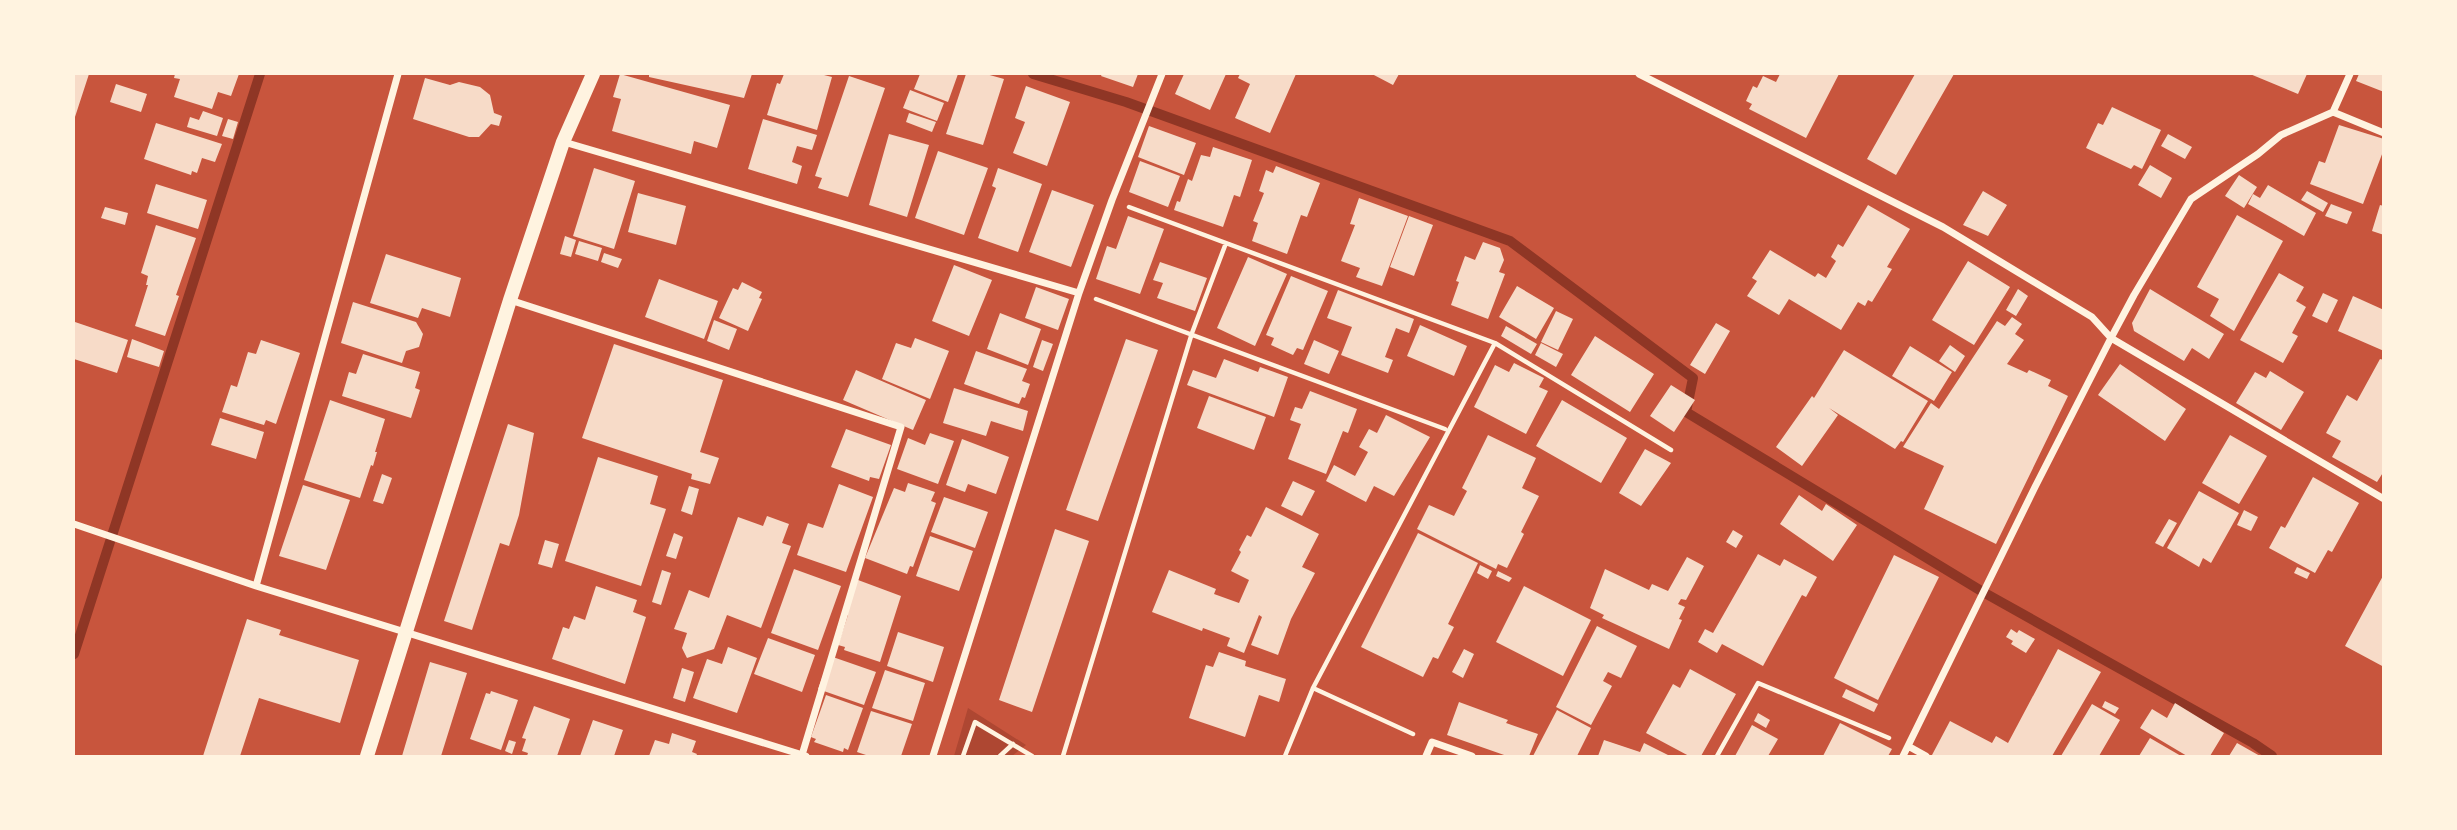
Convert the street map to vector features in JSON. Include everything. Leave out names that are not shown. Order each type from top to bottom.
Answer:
[{"type":"main road","points":[[367,757],[510,300],[563,142],[593,74]]},
{"type":"street","points":[[256,586],[398,74]]},
{"type":"street","points":[[933,757],[1079,293],[1112,200],[1163,74]]},
{"type":"street","points":[[1639,74],[1943,227],[2092,317],[2111,338],[2384,499]]},
{"type":"street","points":[[1903,757],[2111,338],[2191,200],[2281,135],[2333,112],[2350,74]]},
{"type":"street","points":[[2333,112],[2384,133]]},
{"type":"street","points":[[563,142],[1079,293]]},
{"type":"street","points":[[74,524],[256,586],[804,756],[901,427],[510,300]]},
{"type":"street","points":[[1426,757],[1432,743],[1472,757]]},
{"type":"street","points":[[1908,746],[1926,757]]},
{"type":"path","points":[[1112,200],[1494,342],[1671,450]]},
{"type":"path","points":[[1063,757],[1192,333],[1226,243]]},
{"type":"path","points":[[1079,293],[1445,429]]},
{"type":"path","points":[[1285,757],[1313,688],[1494,342]]},
{"type":"path","points":[[1717,757],[1758,683],[1908,746]]},
{"type":"path","points":[[1313,688],[1432,743]]},
{"type":"path","points":[[963,757],[975,722],[1032,757]]},
{"type":"path","points":[[1000,757],[1013,744]]},
{"type":"shaded area","points":[[968,708],[1026,745],[1012,756],[954,756]]},
{"type":"building","points":[[74,74],[89,74],[74,120]]},
{"type":"building","points":[[175,74],[239,74],[231,96],[218,92],[212,109],[174,97],[180,79],[174,78]]},
{"type":"building","points":[[620,74],[730,105],[717,148],[694,141],[691,154],[612,131],[621,99],[613,97]]},
{"type":"building","points":[[649,74],[752,74],[744,98],[649,77]]},
{"type":"building","points":[[784,74],[820,74],[832,77],[817,130],[767,115],[777,83],[780,84]]},
{"type":"building","points":[[920,74],[958,74],[948,102],[914,89]]},
{"type":"building","points":[[966,74],[986,74],[1004,79],[983,145],[946,134]]},
{"type":"building","points":[[1138,74],[1133,87],[1101,76]]},
{"type":"building","points":[[1184,74],[1226,74],[1210,110],[1175,94]]},
{"type":"building","points":[[1240,74],[1296,74],[1270,133],[1235,118],[1250,84],[1238,78]]},
{"type":"building","points":[[1372,74],[1399,74],[1393,85]]},
{"type":"building","points":[[1780,74],[1839,74],[1806,138],[1749,109],[1752,104],[1746,101],[1753,86],[1757,88],[1763,76],[1776,82]]},
{"type":"building","points":[[1915,74],[1954,74],[1896,175],[1867,159]]},
{"type":"building","points":[[2250,74],[2307,74],[2298,94]]},
{"type":"building","points":[[2359,74],[2384,74],[2384,92],[2356,81]]},
{"type":"building","points":[[849,76],[885,88],[848,197],[818,188],[822,178],[815,176]]},
{"type":"building","points":[[425,78],[450,85],[459,82],[480,87],[490,95],[494,113],[502,116],[499,126],[491,124],[479,137],[469,137],[413,119]]},
{"type":"building","points":[[116,84],[147,94],[141,112],[110,102]]},
{"type":"building","points":[[1026,86],[1070,102],[1047,166],[1013,153],[1025,122],[1015,118]]},
{"type":"building","points":[[910,90],[944,103],[937,121],[903,108]]},
{"type":"building","points":[[2112,107],[2161,130],[2142,169],[2134,165],[2131,169],[2086,148],[2098,123],[2103,125]]},
{"type":"building","points":[[203,111],[223,118],[217,136],[187,127],[190,117],[199,120]]},
{"type":"building","points":[[909,113],[936,122],[932,132],[906,122]]},
{"type":"building","points":[[228,119],[238,122],[233,139],[222,136]]},
{"type":"building","points":[[763,119],[817,135],[812,150],[797,146],[792,162],[802,166],[797,184],[748,169]]},
{"type":"building","points":[[156,123],[222,144],[215,162],[202,158],[197,173],[192,171],[191,175],[144,159]]},
{"type":"building","points":[[2339,125],[2384,139],[2384,149],[2363,204],[2310,184],[2319,161],[2325,163]]},
{"type":"building","points":[[1149,126],[1196,143],[1184,175],[1138,157]]},
{"type":"building","points":[[889,134],[929,145],[907,217],[869,205]]},
{"type":"building","points":[[2168,134],[2192,147],[2185,159],[2161,146]]},
{"type":"building","points":[[1213,147],[1252,160],[1240,197],[1234,195],[1223,227],[1174,210],[1177,201],[1180,202],[1188,179],[1192,181],[1201,155],[1210,157]]},
{"type":"building","points":[[938,151],[988,168],[964,235],[915,218]]},
{"type":"building","points":[[1140,161],[1180,176],[1168,207],[1129,192]]},
{"type":"building","points":[[2150,165],[2172,178],[2161,198],[2138,185]]},
{"type":"building","points":[[1276,166],[1320,183],[1307,217],[1301,215],[1287,254],[1252,241],[1258,223],[1253,221],[1264,193],[1259,191],[1266,170],[1273,173]]},
{"type":"building","points":[[594,168],[635,181],[614,249],[573,236]]},
{"type":"building","points":[[998,168],[1042,184],[1018,252],[978,238],[996,188],[992,186]]},
{"type":"building","points":[[2239,175],[2257,187],[2244,208],[2225,196]]},
{"type":"building","points":[[156,184],[207,200],[198,229],[147,213]]},
{"type":"building","points":[[2268,185],[2316,213],[2304,236],[2248,204],[2253,194],[2260,198]]},
{"type":"building","points":[[1052,190],[1094,205],[1071,267],[1029,252]]},
{"type":"building","points":[[1983,191],[2007,205],[1988,236],[1963,225]]},
{"type":"building","points":[[2307,191],[2328,203],[2323,212],[2301,200]]},
{"type":"building","points":[[638,193],[686,206],[676,245],[628,232]]},
{"type":"building","points":[[1359,198],[1408,216],[1382,286],[1356,277],[1360,268],[1341,261],[1355,225],[1350,224]]},
{"type":"building","points":[[2331,204],[2352,212],[2347,224],[2325,216]]},
{"type":"building","points":[[1868,205],[1910,229],[1887,267],[1892,269],[1872,302],[1868,300],[1865,306],[1858,302],[1841,330],[1789,299],[1779,315],[1747,296],[1757,281],[1752,278],[1770,250],[1815,277],[1818,273],[1826,278],[1836,261],[1831,257],[1838,244],[1843,247]]},
{"type":"building","points":[[2380,205],[2384,206],[2384,235],[2372,231]]},
{"type":"building","points":[[105,207],[128,213],[125,225],[101,218]]},
{"type":"building","points":[[2237,215],[2283,241],[2234,331],[2210,316],[2219,299],[2197,287]]},
{"type":"building","points":[[1128,216],[1164,229],[1140,294],[1096,279],[1107,246],[1116,249]]},
{"type":"building","points":[[1409,216],[1433,225],[1414,276],[1390,267]]},
{"type":"building","points":[[156,225],[196,238],[165,336],[135,326],[148,285],[148,276],[141,273]]},
{"type":"building","points":[[565,236],[576,240],[571,257],[560,254]]},
{"type":"building","points":[[579,241],[602,248],[598,261],[575,254]]},
{"type":"building","points":[[1483,242],[1500,248],[1504,260],[1499,272],[1505,274],[1488,319],[1451,305],[1465,256],[1475,260]]},
{"type":"building","points":[[604,253],[622,259],[618,268],[601,262]]},
{"type":"building","points":[[386,254],[461,278],[450,317],[422,308],[418,318],[370,303]]},
{"type":"building","points":[[1248,257],[1287,274],[1255,346],[1217,328]]},
{"type":"building","points":[[1968,261],[2010,287],[1974,345],[1932,320]]},
{"type":"building","points":[[1160,262],[1207,278],[1195,311],[1157,298],[1163,283],[1153,280]]},
{"type":"building","points":[[954,265],[992,280],[969,336],[932,321]]},
{"type":"building","points":[[2279,273],[2304,287],[2296,301],[2306,307],[2292,333],[2298,336],[2283,363],[2240,340]]},
{"type":"building","points":[[1291,276],[1328,291],[1303,350],[1297,348],[1293,355],[1271,345],[1274,338],[1266,335]]},
{"type":"building","points":[[659,279],[718,301],[704,339],[645,317]]},
{"type":"building","points":[[742,282],[762,292],[759,298],[762,299],[748,331],[719,318],[733,288],[738,290]]},
{"type":"building","points":[[1517,286],[1554,308],[1536,339],[1499,317]]},
{"type":"building","points":[[1036,287],[1069,299],[1058,330],[1025,318]]},
{"type":"building","points":[[2018,289],[2028,296],[2016,316],[2006,310]]},
{"type":"building","points":[[2150,289],[2224,334],[2209,359],[2192,348],[2184,361],[2134,331],[2132,323]]},
{"type":"building","points":[[1338,290],[1414,319],[1409,333],[1396,328],[1385,357],[1393,360],[1388,373],[1341,355],[1352,327],[1327,318]]},
{"type":"building","points":[[2323,293],[2338,300],[2327,323],[2312,316]]},
{"type":"building","points":[[2353,296],[2384,310],[2384,351],[2338,331]]},
{"type":"building","points":[[353,302],[416,322],[423,334],[419,347],[406,351],[402,363],[341,343]]},
{"type":"building","points":[[1556,311],[1573,319],[1558,350],[1541,342]]},
{"type":"building","points":[[1000,313],[1041,329],[1028,365],[987,349]]},
{"type":"building","points":[[2012,317],[2022,324],[2015,334],[2024,340],[2007,364],[2051,380],[2048,386],[2068,396],[1996,544],[1924,509],[1944,466],[1903,447],[1931,403],[1939,409],[1997,321],[2005,326]]},
{"type":"building","points":[[714,320],[737,329],[729,350],[707,341]]},
{"type":"building","points":[[75,322],[128,340],[117,373],[74,359]]},
{"type":"building","points":[[1716,323],[1730,331],[1705,374],[1690,365]]},
{"type":"building","points":[[1420,325],[1467,346],[1454,376],[1407,356]]},
{"type":"building","points":[[1506,326],[1537,344],[1531,354],[1501,336]]},
{"type":"building","points":[[1595,336],[1654,374],[1630,412],[1571,375]]},
{"type":"building","points":[[915,338],[949,351],[930,399],[882,379],[896,343],[911,348]]},
{"type":"building","points":[[132,339],[164,351],[159,367],[127,357]]},
{"type":"building","points":[[1126,339],[1158,350],[1098,521],[1066,510]]},
{"type":"building","points":[[261,340],[300,353],[276,424],[266,420],[264,425],[222,412],[231,385],[237,387],[248,352],[256,354]]},
{"type":"building","points":[[1042,340],[1053,344],[1043,371],[1033,367]]},
{"type":"building","points":[[1314,340],[1339,351],[1329,374],[1304,364]]},
{"type":"building","points":[[1541,343],[1563,354],[1556,367],[1535,355]]},
{"type":"building","points":[[614,344],[723,380],[700,452],[719,458],[710,484],[691,479],[692,474],[582,438]]},
{"type":"building","points":[[1950,345],[1965,356],[1955,372],[1939,361]]},
{"type":"building","points":[[1910,346],[1952,372],[1934,401],[1892,376]]},
{"type":"building","points":[[1844,350],[1928,401],[1903,442],[1895,449],[1829,408],[1838,415],[1802,466],[1776,447],[1812,396],[1814,398]]},
{"type":"building","points":[[976,351],[1027,369],[1022,381],[1030,384],[1025,398],[1022,397],[1019,404],[964,384]]},
{"type":"building","points":[[363,354],[420,372],[415,388],[420,390],[411,418],[342,396],[349,372],[356,374]]},
{"type":"building","points":[[1224,359],[1258,372],[1260,367],[1288,377],[1274,417],[1187,385],[1193,370],[1216,378]]},
{"type":"building","points":[[2380,359],[2384,360],[2384,471],[2377,482],[2332,457],[2341,441],[2326,433],[2347,395],[2357,401]]},
{"type":"building","points":[[1514,363],[1544,378],[1539,387],[1548,391],[1526,434],[1474,407],[1495,365],[1509,372]]},
{"type":"building","points":[[2120,364],[2186,409],[2165,441],[2098,395]]},
{"type":"building","points":[[856,370],[926,400],[913,430],[843,400]]},
{"type":"building","points":[[2270,371],[2304,392],[2281,430],[2236,403],[2255,372],[2266,378]]},
{"type":"building","points":[[1671,385],[1695,400],[1674,432],[1650,416]]},
{"type":"building","points":[[954,388],[1028,411],[1023,431],[991,421],[986,436],[943,423]]},
{"type":"building","points":[[1310,391],[1357,409],[1348,433],[1343,431],[1326,474],[1288,459],[1301,424],[1290,420],[1295,407],[1302,409]]},
{"type":"building","points":[[1209,396],[1266,417],[1254,450],[1197,428]]},
{"type":"building","points":[[330,400],[385,419],[373,466],[371,465],[360,498],[304,480]]},
{"type":"building","points":[[1562,400],[1627,438],[1601,483],[1536,446]]},
{"type":"building","points":[[1386,415],[1430,437],[1394,496],[1374,486],[1366,502],[1326,481],[1334,465],[1355,476],[1368,452],[1359,447],[1369,429],[1377,433]]},
{"type":"building","points":[[220,418],[264,432],[256,459],[211,445]]},
{"type":"building","points":[[508,424],[534,433],[519,515],[509,546],[500,543],[472,630],[444,621]]},
{"type":"building","points":[[846,429],[891,445],[879,479],[870,477],[869,481],[831,467]]},
{"type":"building","points":[[930,433],[954,441],[938,484],[897,469],[908,438],[925,445]]},
{"type":"building","points":[[1488,435],[1536,458],[1522,488],[1539,496],[1507,568],[1498,564],[1496,569],[1417,529],[1429,505],[1454,516],[1467,491],[1462,488]]},
{"type":"building","points":[[2230,435],[2267,456],[2239,504],[2202,483]]},
{"type":"building","points":[[962,439],[1009,457],[996,494],[968,484],[965,492],[946,485]]},
{"type":"building","points":[[1645,449],[1671,463],[1641,506],[1619,493]]},
{"type":"building","points":[[598,457],[658,476],[650,504],[666,509],[641,586],[565,561]]},
{"type":"building","points":[[382,474],[392,478],[383,504],[373,501]]},
{"type":"building","points":[[2313,477],[2359,503],[2332,552],[2328,550],[2315,573],[2269,548],[2281,526],[2285,528]]},
{"type":"building","points":[[1293,481],[1315,491],[1302,516],[1281,506]]},
{"type":"building","points":[[908,483],[935,492],[931,501],[936,503],[913,567],[910,566],[907,574],[865,558],[894,488],[905,492]]},
{"type":"building","points":[[839,484],[873,497],[846,572],[797,555],[808,523],[823,528]]},
{"type":"building","points":[[303,485],[350,500],[326,570],[279,556]]},
{"type":"building","points":[[689,486],[699,489],[692,515],[681,511]]},
{"type":"building","points":[[2199,491],[2239,513],[2211,563],[2203,558],[2199,567],[2167,548]]},
{"type":"building","points":[[1799,495],[1822,511],[1826,504],[1857,525],[1833,561],[1780,524]]},
{"type":"building","points":[[944,497],[988,512],[975,548],[931,532]]},
{"type":"building","points":[[1266,507],[1319,534],[1302,567],[1315,573],[1291,619],[1278,655],[1251,645],[1262,617],[1259,615],[1244,653],[1227,646],[1230,638],[1203,628],[1202,631],[1152,612],[1169,570],[1216,589],[1214,594],[1239,603],[1249,580],[1231,571],[1247,535],[1251,537]]},
{"type":"building","points":[[2244,510],[2258,517],[2251,531],[2237,525]]},
{"type":"building","points":[[767,516],[789,524],[782,543],[791,546],[761,628],[727,615],[714,649],[687,658],[682,648],[687,633],[674,629],[689,590],[709,598],[738,517],[763,526]]},
{"type":"building","points":[[2169,519],[2177,523],[2163,547],[2155,543]]},
{"type":"building","points":[[1055,529],[1089,541],[1032,712],[999,700]]},
{"type":"building","points":[[1733,530],[1743,536],[1736,548],[1726,542]]},
{"type":"building","points":[[674,533],[683,537],[676,559],[666,556]]},
{"type":"building","points":[[1418,533],[1478,563],[1448,624],[1454,627],[1438,659],[1433,657],[1423,677],[1361,647]]},
{"type":"building","points":[[930,536],[973,551],[959,591],[916,576]]},
{"type":"building","points":[[545,540],[559,544],[552,568],[538,564]]},
{"type":"building","points":[[1758,554],[1780,566],[1784,559],[1817,577],[1806,597],[1802,595],[1763,666],[1722,644],[1717,653],[1698,642],[1705,629],[1713,633]]},
{"type":"building","points":[[1894,555],[1939,577],[1878,700],[1834,678]]},
{"type":"building","points":[[1687,557],[1704,566],[1686,600],[1681,599],[1678,604],[1685,607],[1669,649],[1602,618],[1604,615],[1590,608],[1605,569],[1649,590],[1652,584],[1668,591]]},
{"type":"building","points":[[1480,565],[1492,571],[1488,579],[1477,573]]},
{"type":"building","points":[[2297,567],[2310,573],[2307,579],[2294,573]]},
{"type":"building","points":[[794,569],[841,586],[818,650],[771,633]]},
{"type":"building","points":[[662,570],[671,573],[661,605],[652,602]]},
{"type":"building","points":[[1498,571],[1512,578],[1509,582],[1496,576]]},
{"type":"building","points":[[2384,574],[2384,667],[2345,646]]},
{"type":"building","points":[[858,580],[901,596],[880,662],[844,650],[845,647],[838,645],[848,615],[845,614]]},
{"type":"building","points":[[596,586],[637,600],[633,612],[646,617],[625,684],[552,659],[563,627],[569,629],[574,616],[585,620]]},
{"type":"building","points":[[1524,586],[1591,620],[1563,676],[1496,642]]},
{"type":"building","points":[[247,619],[281,630],[279,635],[359,660],[340,723],[259,698],[240,756],[203,756]]},
{"type":"building","points":[[1597,626],[1637,646],[1621,678],[1608,672],[1603,681],[1612,686],[1591,725],[1556,707]]},
{"type":"building","points":[[2011,629],[2017,633],[2019,630],[2035,639],[2026,653],[2011,644],[2013,641],[2006,637]]},
{"type":"building","points":[[898,632],[944,647],[933,682],[887,666]]},
{"type":"building","points":[[768,638],[815,655],[802,692],[754,674]]},
{"type":"building","points":[[728,647],[757,658],[737,713],[693,698],[707,659],[722,664]]},
{"type":"building","points":[[1464,649],[1474,654],[1463,678],[1452,672]]},
{"type":"building","points":[[2058,649],[2101,672],[2052,756],[1932,755],[1950,721],[1992,743],[1996,736],[2008,743]]},
{"type":"building","points":[[1219,652],[1246,661],[1245,666],[1286,679],[1279,702],[1259,695],[1245,737],[1189,718],[1206,665],[1213,667]]},
{"type":"building","points":[[830,656],[876,672],[864,705],[818,689]]},
{"type":"building","points":[[430,662],[467,673],[441,756],[402,756]]},
{"type":"building","points":[[682,668],[694,672],[685,702],[673,698]]},
{"type":"building","points":[[1690,669],[1736,694],[1701,756],[1689,756],[1646,733],[1673,684],[1680,688]]},
{"type":"building","points":[[885,670],[925,683],[913,721],[872,708]]},
{"type":"building","points":[[1846,689],[1878,704],[1874,712],[1842,697]]},
{"type":"building","points":[[491,691],[518,700],[501,750],[470,739],[486,693],[490,694]]},
{"type":"building","points":[[826,695],[863,708],[848,750],[844,748],[843,752],[814,742],[816,739],[811,737]]},
{"type":"building","points":[[2105,701],[2119,708],[2115,714],[2102,707]]},
{"type":"building","points":[[1459,702],[1538,734],[1529,756],[1507,756],[1447,735]]},
{"type":"building","points":[[2175,703],[2224,733],[2210,756],[2187,756],[2140,728],[2152,709],[2167,718]]},
{"type":"building","points":[[2092,704],[2120,720],[2099,756],[2061,756]]},
{"type":"building","points":[[534,706],[570,719],[557,756],[527,756],[528,753],[522,751],[526,739],[522,738]]},
{"type":"building","points":[[1557,710],[1591,728],[1577,756],[1533,756]]},
{"type":"building","points":[[871,711],[912,724],[901,756],[869,756],[857,752]]},
{"type":"building","points":[[1758,713],[1770,720],[1766,728],[1754,721]]},
{"type":"building","points":[[593,720],[623,730],[614,756],[580,756]]},
{"type":"building","points":[[1840,723],[1892,749],[1888,756],[1823,756]]},
{"type":"building","points":[[1752,725],[1778,739],[1768,756],[1735,756]]},
{"type":"building","points":[[672,733],[696,741],[692,752],[697,754],[696,756],[649,756],[655,740],[669,744]]},
{"type":"building","points":[[2150,738],[2181,756],[2139,756]]},
{"type":"building","points":[[509,740],[516,742],[512,754],[505,751]]},
{"type":"building","points":[[1604,740],[1640,752],[1644,743],[1670,756],[1598,756]]},
{"type":"building","points":[[2237,743],[2260,756],[2229,756]]},
{"type":"waterway","points":[[74,654],[260,74]]},
{"type":"waterway","points":[[1033,74],[1126,102],[1510,241],[1693,378],[1686,412],[1983,592],[2272,756]]}]
